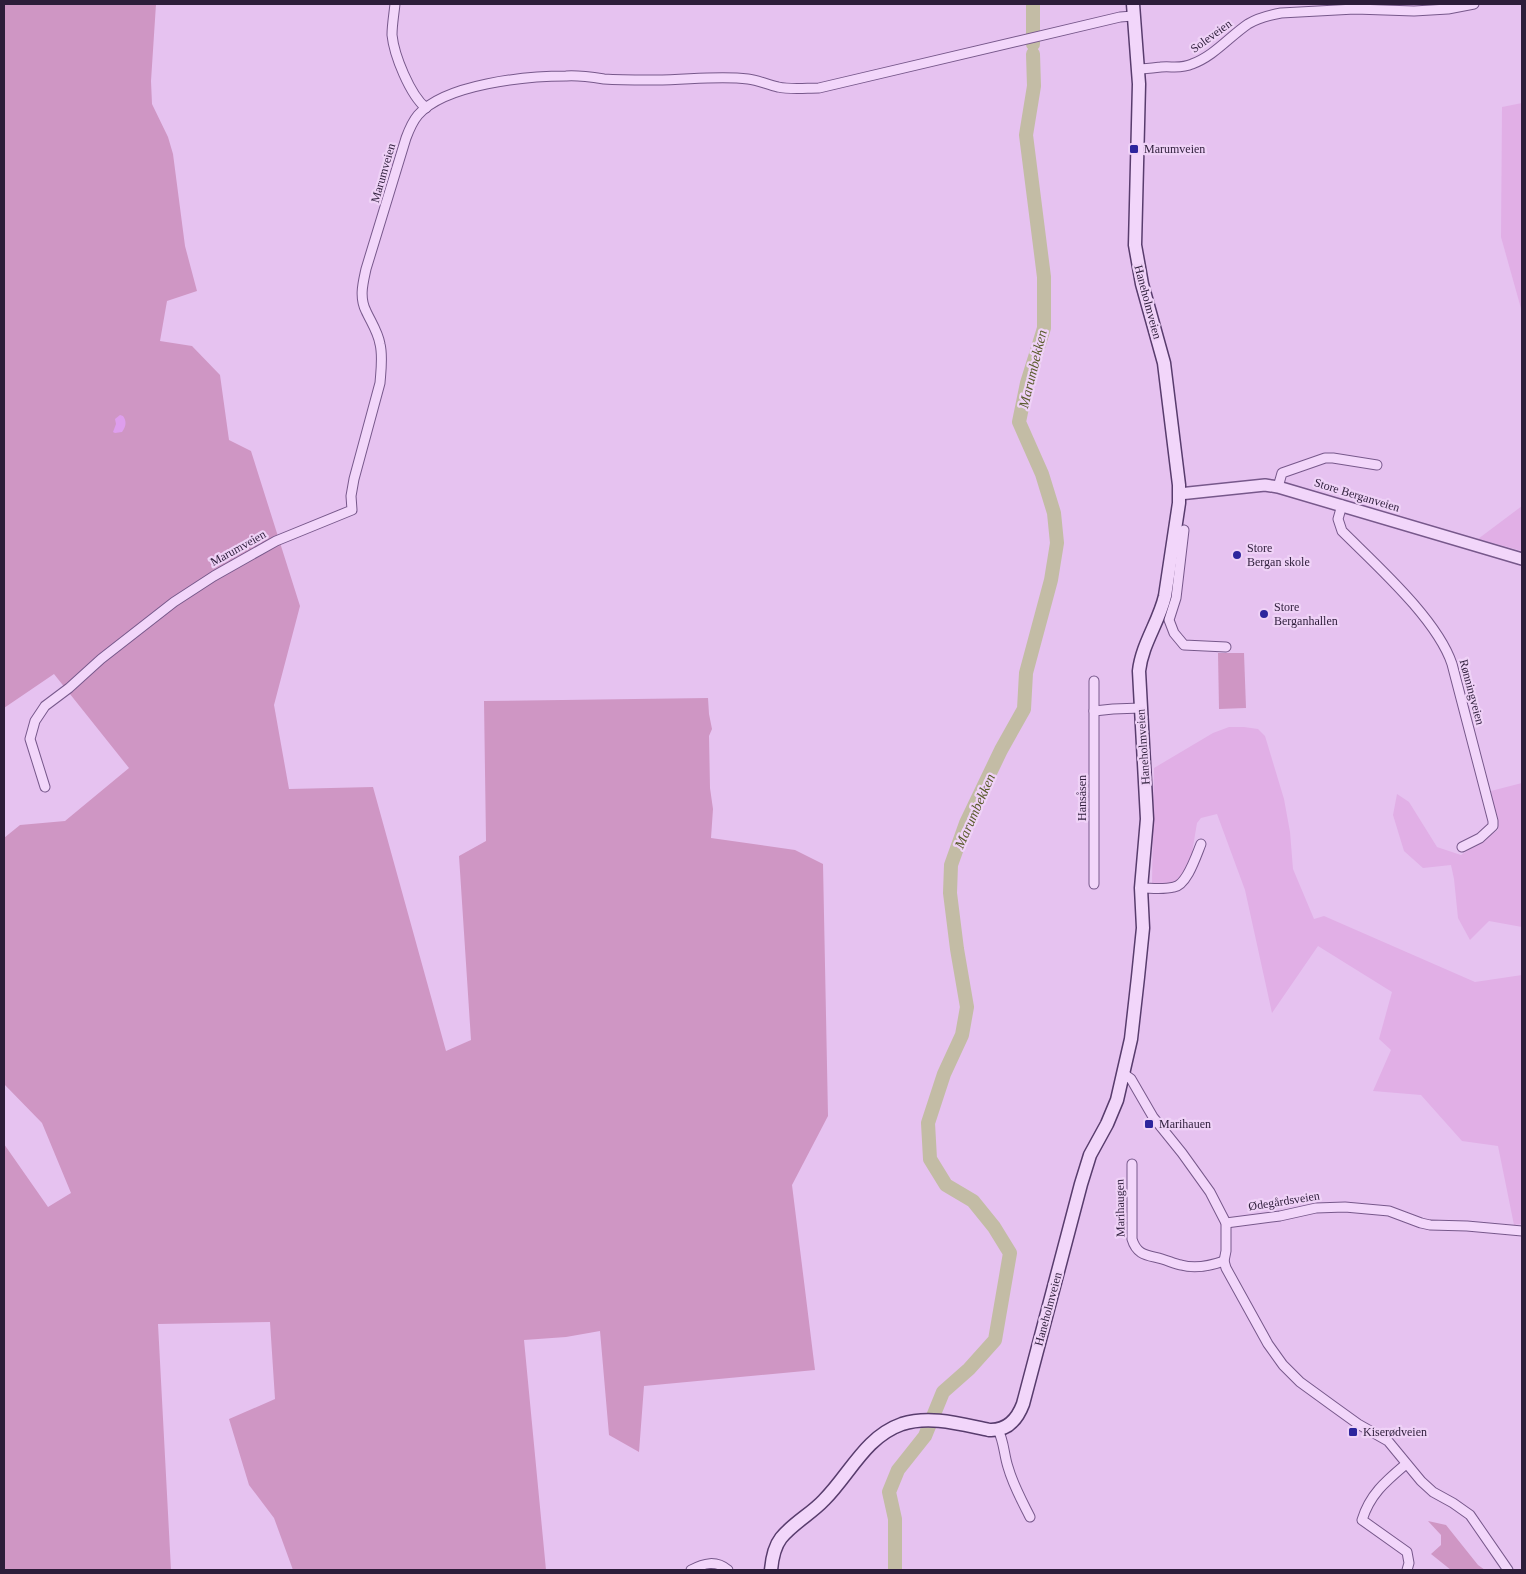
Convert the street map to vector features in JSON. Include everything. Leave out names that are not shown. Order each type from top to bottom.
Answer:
[{"type":"main road","name":"Haneholmveien","points":[[998,1430],[1012,1422],[1021,1408],[1081,1184],[1093,1149],[1114,1110],[1131,1039],[1142,938],[1141,888],[1147,819],[1139,683],[1140,663],[1144,649],[1166,611],[1168,582],[1180,536],[1179,494],[1164,363],[1142,284],[1135,245],[1138,69],[1133,10]]},
{"type":"main road","points":[[771,1570],[773,1557],[781,1538],[830,1495],[870,1444],[882,1434],[902,1424],[920,1420],[933,1420],[998,1430]]},
{"type":"street","points":[[395,4],[392,35],[398,58],[405,78],[419,102],[426,108]]},
{"type":"street","name":"Soleveien","points":[[1138,69],[1177,68],[1190,65],[1213,52],[1249,23],[1281,13],[1355,9],[1414,11],[1448,9],[1474,4]]},
{"type":"street","name":"Marumveien","points":[[45,786],[30,739],[35,721],[45,706],[174,602],[214,576],[276,541],[352,510],[351,496],[354,479],[380,383],[382,367],[377,331],[365,308],[362,288],[366,269],[411,125],[418,114],[436,100],[489,84],[519,78],[568,76],[614,80],[750,79],[778,87],[797,89],[820,88],[1120,17],[1133,10]]},
{"type":"street","points":[[1278,487],[1282,473],[1325,458],[1339,458],[1377,465]]},
{"type":"street","name":"Store Berganveien","points":[[1179,494],[1265,485],[1278,487],[1522,559]]},
{"type":"street","name":"Rønningveien","points":[[1342,505],[1338,519],[1342,531],[1411,603],[1434,631],[1452,664],[1493,821],[1493,826],[1483,836],[1462,847]]},
{"type":"street","name":"Haneholmveien","points":[[1166,611],[1170,626],[1184,645],[1226,647]]},
{"type":"street","name":"Hansåsen","points":[[1094,680],[1094,884]]},
{"type":"street","points":[[1094,711],[1141,708]]},
{"type":"street","points":[[1141,888],[1174,888],[1180,885],[1185,879],[1202,844]]},
{"type":"street","points":[[1124,1074],[1131,1079],[1153,1116],[1182,1152],[1210,1192],[1226,1223],[1224,1261],[1240,1297],[1283,1365],[1300,1382],[1332,1406],[1388,1441],[1406,1464],[1433,1492],[1470,1515],[1508,1570]]},
{"type":"street","name":"Marihaugen","points":[[1132,1164],[1132,1239],[1136,1248],[1145,1255],[1182,1266],[1202,1267],[1224,1261]]},
{"type":"street","name":"Ødegårdsveien","points":[[1226,1223],[1280,1216],[1316,1208],[1344,1207],[1389,1211],[1430,1225],[1522,1230]]},
{"type":"street","points":[[998,1430],[1001,1434],[1011,1477],[1030,1517]]},
{"type":"street","points":[[1406,1464],[1372,1496],[1362,1520],[1407,1552],[1409,1563],[1407,1570]]},
{"type":"street","points":[[691,1570],[710,1563],[718,1563],[728,1570]]},
{"type":"shaded area","points":[[4,4],[156,4],[151,81],[152,104],[168,137],[173,154],[185,246],[197,291],[167,301],[160,341],[192,346],[220,375],[229,440],[251,451],[300,606],[274,705],[289,789],[373,787],[446,1051],[471,1040],[459,856],[486,841],[484,701],[708,698],[712,729],[709,736],[710,788],[713,809],[711,838],[795,850],[823,864],[828,1116],[792,1185],[815,1370],[644,1386],[639,1452],[609,1435],[600,1331],[566,1337],[524,1340],[546,1570],[293,1570],[274,1518],[249,1485],[229,1419],[275,1399],[270,1322],[158,1324],[171,1570],[4,1570],[4,1144],[48,1207],[71,1193],[42,1123],[4,1084],[4,838],[20,825],[65,821],[129,768],[54,674],[4,708]]},
{"type":"shaded area","points":[[1522,103],[1522,312],[1501,237],[1502,107]]},
{"type":"shaded area","points":[[1522,506],[1522,551],[1478,539]]},
{"type":"shaded area","points":[[1218,653],[1244,653],[1246,708],[1219,709]]},
{"type":"shaded area","points":[[1229,727],[1258,729],[1265,736],[1284,799],[1290,832],[1293,869],[1314,919],[1324,916],[1475,982],[1522,975],[1522,1224],[1514,1225],[1498,1146],[1462,1141],[1421,1095],[1373,1091],[1391,1050],[1379,1039],[1392,992],[1318,946],[1272,1013],[1245,890],[1217,814],[1201,818],[1197,823],[1191,859],[1176,885],[1152,883],[1154,768],[1213,733]]},
{"type":"shaded area","points":[[1522,783],[1522,927],[1489,921],[1470,940],[1458,918],[1451,865],[1423,868],[1404,851],[1393,815],[1397,794],[1409,802],[1437,847],[1461,855],[1498,830],[1491,791]]},
{"type":"shaded area","points":[[1428,1521],[1446,1525],[1478,1565],[1485,1570],[1451,1570],[1431,1554],[1441,1545],[1441,1535]]},
{"type":"sand","points":[[120,415],[124,418],[125,426],[122,432],[115,433],[113,432],[116,424],[115,419]]},
{"type":"waterway","name":"Marumbekken","points":[[1033,4],[1033,44]]},
{"type":"waterway","name":"Marumbekken","points":[[895,1570],[895,1519],[889,1492],[898,1470],[925,1436],[943,1392],[969,1369],[995,1340],[1010,1253],[994,1227],[973,1201],[946,1185],[930,1159],[928,1123],[944,1074],[962,1035],[967,1007],[950,893],[951,865],[966,823],[1001,750],[1024,709],[1026,673],[1051,580],[1057,543],[1054,513],[1042,474],[1019,422],[1027,383],[1044,328],[1044,277],[1026,135],[1034,86],[1033,54]]},
{"type":"place","name":"Marumveien","points":[[1134,149]]},
{"type":"place","name":"Store Bergan skole","points":[[1237,555]]},
{"type":"place","name":"Store Berganhallen","points":[[1264,614]]},
{"type":"place","name":"Marihauen","points":[[1149,1124]]},
{"type":"place","name":"Kiserødveien","points":[[1353,1432]]}]
